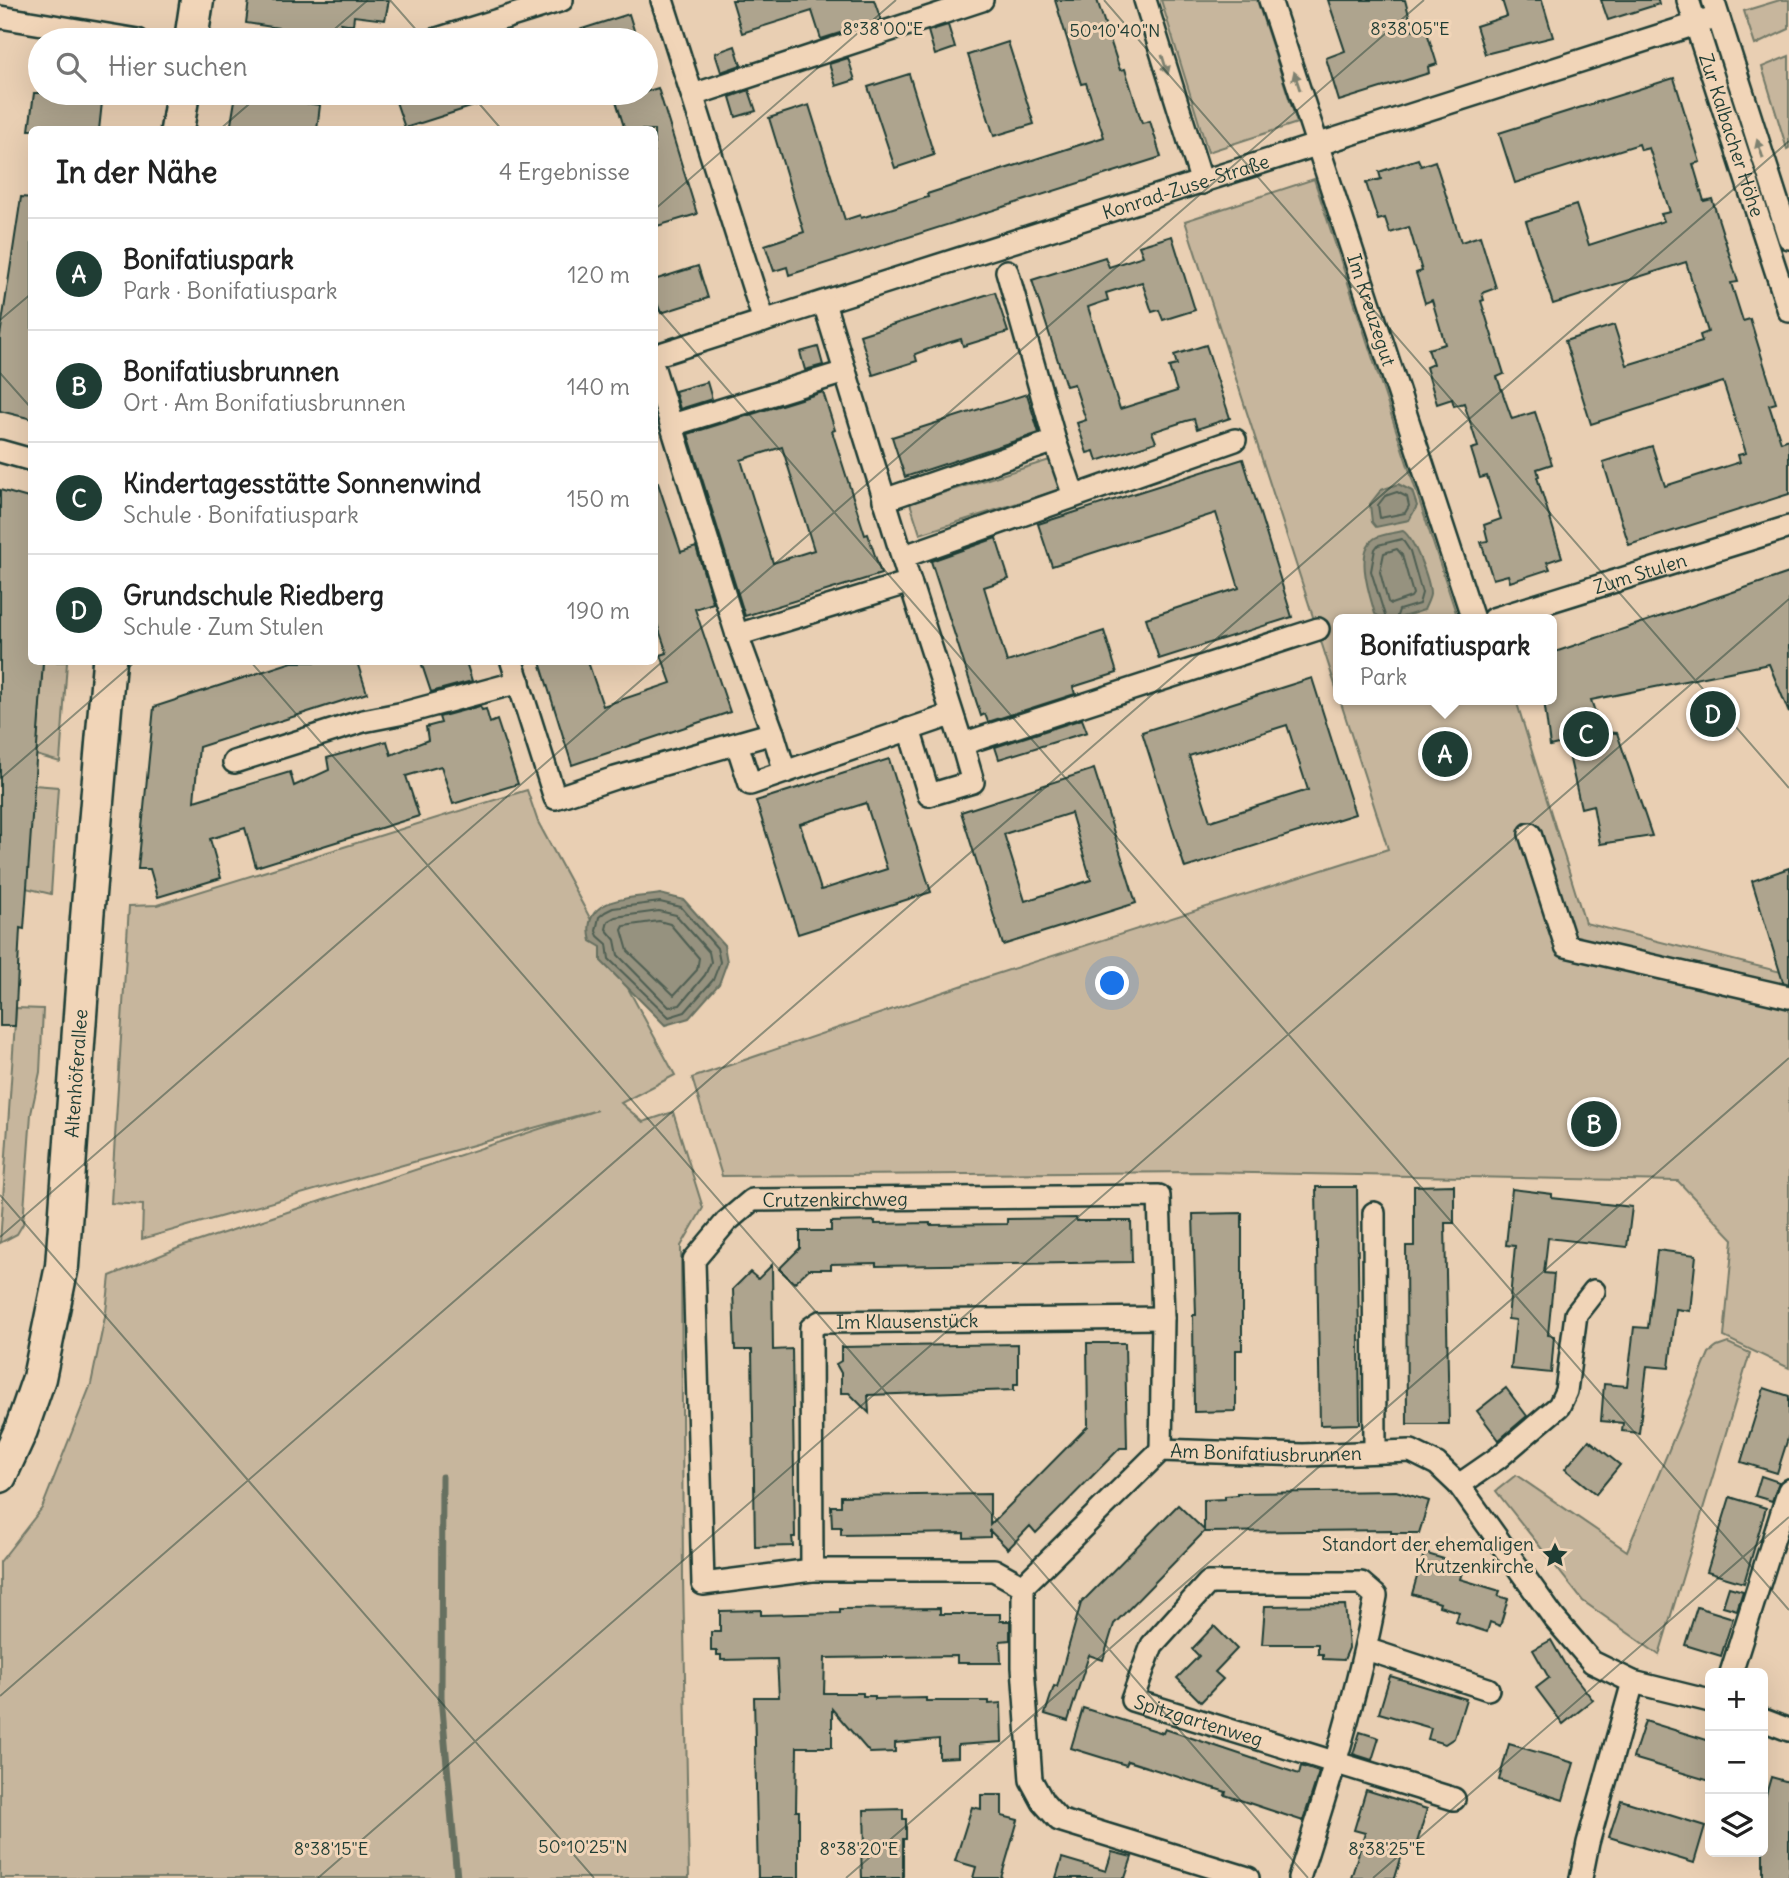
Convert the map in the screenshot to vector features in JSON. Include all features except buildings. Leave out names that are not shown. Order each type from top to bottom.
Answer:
[{"type":"street","points":[[193,28],[197,0]]},
{"type":"street","points":[[472,28],[562,0]]},
{"type":"street","points":[[662,0],[764,321]]},
{"type":"street","points":[[692,94],[982,0]]},
{"type":"street","points":[[1145,0],[1202,183]]},
{"type":"street","name":"Im Kreuzegut","points":[[1270,0],[1471,614]]},
{"type":"street","name":"Zur Kalbacher Höhe","points":[[1688,0],[1789,311]]},
{"type":"street","name":"Konrad-Zuse-Straße","points":[[658,355],[1696,26],[1716,9]]},
{"type":"street","name":"Zur Kalbacher Höhe","points":[[1716,9],[1787,223]]},
{"type":"street","points":[[0,17],[66,28]]},
{"type":"street","points":[[178,126],[181,105]]},
{"type":"street","points":[[1762,224],[1787,223]]},
{"type":"street","points":[[1007,271],[1055,441],[1074,496]]},
{"type":"street","points":[[824,303],[973,782],[929,795],[909,729]]},
{"type":"street","points":[[672,425],[845,372]]},
{"type":"street","points":[[658,381],[737,635],[785,772]]},
{"type":"street","points":[[902,557],[1235,440]]},
{"type":"street","points":[[884,499],[1055,441]]},
{"type":"street","points":[[0,451],[28,459]]},
{"type":"street","name":"Zum Stulen","points":[[1509,614],[1789,527]]},
{"type":"street","points":[[737,635],[910,582]]},
{"type":"street","points":[[962,744],[1318,629]]},
{"type":"street","name":"Altenhöferallee","points":[[0,1476],[21,1430],[39,1377],[62,1266],[109,665]]},
{"type":"street","points":[[513,665],[555,798],[773,733]]},
{"type":"street","points":[[234,761],[363,721],[404,713],[519,682]]},
{"type":"street","points":[[737,744],[750,784],[951,715]]},
{"type":"street","points":[[1530,834],[1566,946],[1789,997]]},
{"type":"street","name":"Crutzenkirchweg","points":[[812,1570],[703,1584],[694,1261],[726,1222],[752,1200],[1159,1196],[1163,1318]]},
{"type":"street","name":"Am Bonifatiusbrunnen","points":[[1374,1213],[1375,1451]]},
{"type":"street","points":[[1459,1485],[1499,1458],[1559,1406],[1566,1391],[1576,1314],[1594,1291]]},
{"type":"street","points":[[1161,1450],[1163,1318]]},
{"type":"street","name":"Im Klausenstück","points":[[812,1570],[811,1328],[820,1322],[1163,1318]]},
{"type":"street","name":"Am Bonifatiusbrunnen","points":[[1023,1586],[1161,1450],[1303,1455],[1411,1451],[1437,1464],[1459,1485],[1554,1618],[1592,1662],[1633,1682],[1705,1700]]},
{"type":"street","points":[[1733,1668],[1789,1490]]},
{"type":"street","points":[[812,1570],[994,1570],[1023,1586],[1023,1667],[1031,1780],[1043,1802],[1059,1820],[1248,1878]]},
{"type":"street","name":"Spitzgartenweg","points":[[1299,1878],[1336,1763],[1366,1649],[1376,1596],[1361,1583],[1208,1583],[1152,1645],[1132,1700],[1336,1763],[1454,1799]]},
{"type":"street","points":[[1366,1649],[1488,1689]]},
{"type":"street","points":[[1581,1878],[1588,1843],[1633,1682]]},
{"type":"street","points":[[1768,1722],[1789,1730]]},
{"type":"shaded area","points":[[1161,0],[1257,0],[1297,123],[1208,152]]},
{"type":"shaded area","points":[[1780,0],[1789,0],[1789,29],[1755,45],[1744,11]]},
{"type":"shaded area","points":[[1789,56],[1789,148],[1787,149],[1762,67]]},
{"type":"shaded area","points":[[1314,179],[1456,614],[1333,614],[1333,679],[1185,221]]},
{"type":"shaded area","points":[[1053,459],[1062,489],[920,534],[910,503]]},
{"type":"shaded area","points":[[43,665],[67,665],[60,762],[36,755]]},
{"type":"shaded area","points":[[1342,705],[1518,705],[1585,923],[1789,974],[1789,1368],[1724,1337],[1733,1239],[1678,1181],[1200,1172],[722,1176],[692,1078],[987,977],[1388,849]]},
{"type":"shaded area","points":[[34,785],[58,787],[51,894],[26,888]]},
{"type":"shaded area","points":[[527,790],[538,822],[675,1075],[621,1103],[643,1122],[673,1112],[703,1208],[681,1246],[683,1578],[689,1878],[0,1878],[0,1562],[42,1508],[91,1384],[106,1312],[110,1276],[181,1247],[597,1110],[142,1239],[143,1205],[111,1203],[129,906],[157,905]]},
{"type":"shaded area","points":[[16,1008],[43,1009],[40,1072],[31,1114],[23,1224],[17,1234],[0,1243]]},
{"type":"shaded area","points":[[1728,1343],[1750,1353],[1659,1655],[1583,1601],[1496,1491],[1516,1475],[1627,1551],[1709,1353]]},
{"type":"water","points":[[1398,484],[1412,491],[1417,506],[1409,520],[1376,527],[1372,522],[1370,504],[1381,490]]},
{"type":"water","points":[[1403,531],[1412,542],[1421,560],[1429,588],[1430,596],[1424,610],[1412,614],[1375,614],[1365,574],[1365,553],[1375,538]]},
{"type":"water","points":[[660,894],[684,900],[724,945],[727,962],[719,984],[689,1018],[665,1025],[601,961],[601,947],[591,941],[589,926],[593,915],[610,902]]},
{"type":"waterway","points":[[442,1477],[441,1697],[457,1878]]},
{"type":"place","name":"Grundschule Riedberg","points":[[1713,714]]},
{"type":"place","name":"Kindertagesstätte Sonnenwind","points":[[1586,734]]},
{"type":"place","name":"Bonifatiuspark","points":[[1445,754]]},
{"type":"place","name":"Bonifatiusbrunnen","points":[[1594,1124]]},
{"type":"place","name":"Standort der ehemaligen Krutzenkirche","points":[[1555,1555]]}]
